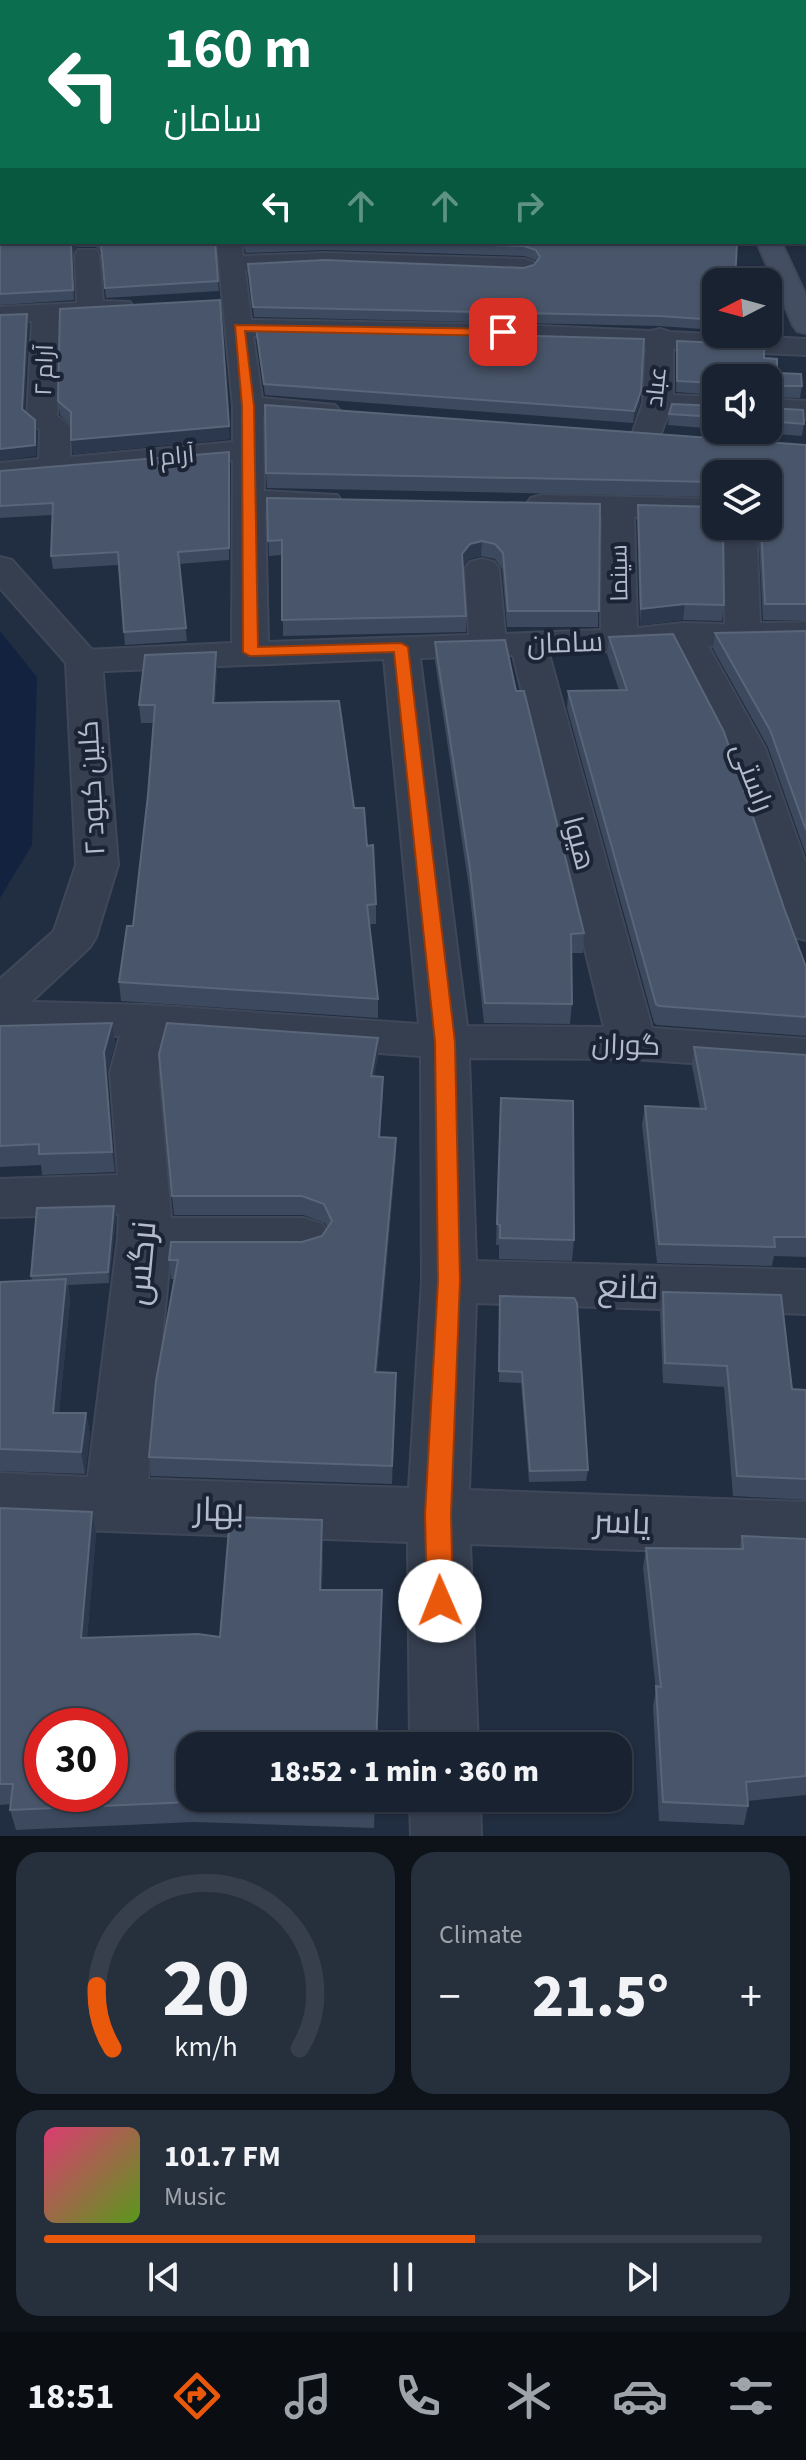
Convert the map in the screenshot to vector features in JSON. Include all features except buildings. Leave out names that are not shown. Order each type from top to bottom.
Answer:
[{"type":"main road","points":[[770,244],[806,325]]},
{"type":"street","points":[[250,652],[248,406],[227,311],[231,253],[325,260],[526,255],[520,311]]},
{"type":"street","points":[[87,255],[90,309]]},
{"type":"street","points":[[0,315],[148,306]]},
{"type":"street","points":[[227,311],[487,332],[520,311],[660,337],[806,347]]},
{"type":"street","name":"آرام ۲","points":[[46,312],[42,420],[55,426],[54,467]]},
{"type":"street","points":[[483,360],[487,332]]},
{"type":"street","name":"عباد","points":[[647,435],[658,403],[660,337]]},
{"type":"street","points":[[658,403],[702,405]]},
{"type":"street","points":[[248,406],[359,414]]},
{"type":"street","points":[[782,409],[806,410]]},
{"type":"street","points":[[615,433],[677,438]]},
{"type":"street","name":"آرام ۱","points":[[0,472],[246,450]]},
{"type":"street","points":[[247,500],[355,502]]},
{"type":"street","points":[[510,504],[702,509]]},
{"type":"street","name":"سینما","points":[[618,506],[619,640]]},
{"type":"street","points":[[740,540],[743,632]]},
{"type":"street","points":[[0,567],[84,661]]},
{"type":"street","name":"هیوا","points":[[482,569],[632,1043]]},
{"type":"street","name":"سامان","points":[[84,661],[250,652],[619,640],[683,634],[806,633]]},
{"type":"street","name":"راستی","points":[[683,634],[745,748],[806,926]]},
{"type":"street","points":[[401,647],[445,1042],[449,1281],[438,1514],[444,1732]]},
{"type":"street","name":"کلین کبود ۲","points":[[0,1005],[74,937],[97,865],[84,661]]},
{"type":"street","name":"گوران","points":[[0,1017],[148,1021],[445,1042],[632,1043],[806,1055]]},
{"type":"street","name":"نرگس","points":[[115,1506],[145,1216],[134,1072],[148,1021]]},
{"type":"street","points":[[0,1198],[303,1238]]},
{"type":"street","name":"قانع","points":[[449,1281],[806,1292]]},
{"type":"street","name":"بهار","points":[[0,1500],[438,1514]]},
{"type":"street","name":"یاسر","points":[[438,1514],[806,1529]]},
{"type":"street","points":[[445,1812],[446,1836]]},
{"type":"water","points":[[0,631],[37,677],[32,845],[0,898]]},
{"type":"route","points":[[440,1601],[438,1514],[449,1281],[445,1042],[401,647],[250,652],[248,406],[239,328],[503,332]]}]
